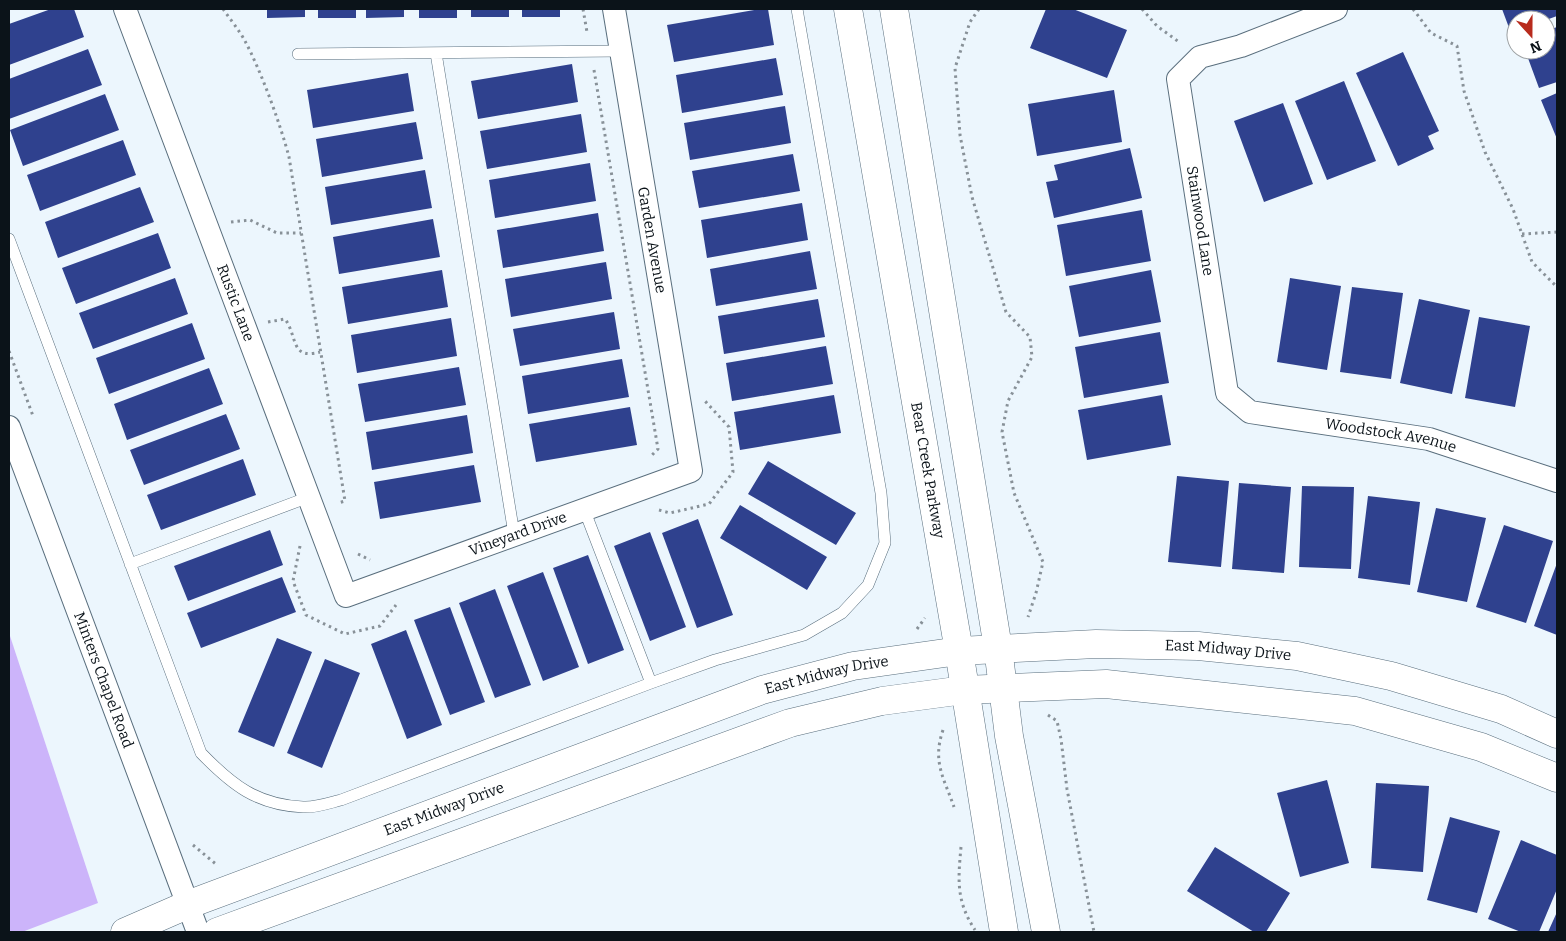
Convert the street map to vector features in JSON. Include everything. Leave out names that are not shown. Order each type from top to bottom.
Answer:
[{"type":"main road","name":"Bear Creek Parkway","points":[[848,9],[959,651],[1004,932]]},
{"type":"main road","points":[[894,9],[998,648],[1002,687],[1046,932]]},
{"type":"main road","name":"East Midway Drive","points":[[125,932],[187,905],[762,690],[853,666],[959,651],[1096,644],[1198,646],[1297,656],[1391,676],[1492,706],[1557,734]]},
{"type":"main road","points":[[217,932],[790,723],[882,701],[964,690],[1106,684],[1355,711],[1481,747],[1557,778]]},
{"type":"street","name":"Rustic Lane","points":[[125,9],[346,596]]},
{"type":"street","name":"Garden Avenue","points":[[614,9],[691,472]]},
{"type":"street","points":[[1200,57],[1240,46],[1336,9]]},
{"type":"street","name":"Stainwood Lane","points":[[1200,57],[1178,79],[1226,393]]},
{"type":"street","name":"Woodstock Avenue","points":[[1226,393],[1250,412],[1429,439],[1557,481]]},
{"type":"street","name":"Minters Chapel Road","points":[[9,427],[198,932]]},
{"type":"street","name":"Vineyard Drive","points":[[346,596],[514,534],[691,472]]},
{"type":"lane","points":[[9,239],[202,753],[228,780],[266,801],[305,807],[341,800],[650,683],[715,660],[804,635],[842,613],[868,585],[885,543],[881,493],[798,9]]},
{"type":"lane","points":[[298,54],[621,51]]},
{"type":"lane","points":[[436,53],[514,534]]},
{"type":"lane","points":[[130,564],[309,497]]},
{"type":"lane","points":[[584,510],[650,683]]},
{"type":"path","points":[[223,9],[244,40],[284,139],[345,501],[336,504]]},
{"type":"path","points":[[979,9],[970,22],[955,68],[960,134],[972,197],[1006,312],[1030,337],[1032,358],[1008,401],[1002,432],[1014,493],[1043,562],[1028,617]]},
{"type":"path","points":[[1142,9],[1157,26],[1200,57]]},
{"type":"path","points":[[1413,9],[1431,33],[1457,46],[1464,92],[1485,152],[1513,209],[1532,262],[1557,287]]},
{"type":"path","points":[[591,52],[658,449],[654,456],[645,459]]},
{"type":"path","points":[[227,213],[234,231]]},
{"type":"path","points":[[230,222],[250,220],[277,233],[301,233]]},
{"type":"path","points":[[1522,234],[1557,232]]},
{"type":"path","points":[[264,314],[271,332]]},
{"type":"path","points":[[268,323],[285,319],[298,348],[303,353],[309,355],[320,352]]},
{"type":"path","points":[[9,351],[35,421]]},
{"type":"path","points":[[653,508],[670,513],[708,504],[733,472],[729,427],[706,402],[704,392]]},
{"type":"path","points":[[332,495],[339,512]]},
{"type":"path","points":[[288,506],[300,540],[293,581],[306,615],[345,634],[380,626],[397,604]]},
{"type":"path","points":[[354,552],[368,560],[377,557]]},
{"type":"path","points":[[909,632],[917,630],[929,613]]},
{"type":"path","points":[[1046,713],[1057,721],[1061,739],[1067,789],[1094,932]]},
{"type":"path","points":[[946,721],[938,743],[938,764],[957,815]]},
{"type":"path","points":[[190,836],[193,845],[217,865],[224,868]]},
{"type":"path","points":[[961,838],[958,893],[969,920],[977,932]]},
{"type":"shaded area","points":[[9,633],[98,903],[22,932],[9,932]]},
{"type":"building","points":[[51,9],[74,9],[84,37],[9,65],[9,24]]},
{"type":"building","points":[[267,9],[305,9],[305,17],[267,18]]},
{"type":"building","points":[[318,9],[356,9],[356,18],[318,18]]},
{"type":"building","points":[[366,9],[404,9],[404,17],[366,18]]},
{"type":"building","points":[[419,9],[457,9],[457,18],[419,18]]},
{"type":"building","points":[[471,9],[509,9],[509,17],[471,17]]},
{"type":"building","points":[[522,9],[560,9],[560,17],[522,17]]},
{"type":"building","points":[[768,9],[774,45],[674,62],[667,25]]},
{"type":"building","points":[[1046,9],[1073,9],[1127,30],[1107,78],[1030,48]]},
{"type":"building","points":[[1502,9],[1557,9],[1556,16],[1556,10],[1506,10],[1506,20]]},
{"type":"building","points":[[1556,27],[1557,82],[1539,88],[1529,60],[1556,60]]},
{"type":"building","points":[[88,49],[102,85],[9,119],[9,79]]},
{"type":"building","points":[[1403,52],[1439,131],[1428,136],[1434,149],[1398,166],[1356,73]]},
{"type":"building","points":[[776,58],[783,95],[682,113],[676,75]]},
{"type":"building","points":[[572,64],[578,102],[478,119],[471,81]]},
{"type":"building","points":[[408,73],[414,111],[313,128],[307,90]]},
{"type":"building","points":[[1344,81],[1376,161],[1327,180],[1295,101]]},
{"type":"building","points":[[1114,90],[1122,142],[1037,156],[1028,104]]},
{"type":"building","points":[[1557,93],[1557,139],[1541,100]]},
{"type":"building","points":[[105,94],[119,130],[23,166],[10,130]]},
{"type":"building","points":[[1283,103],[1313,184],[1264,202],[1234,121]]},
{"type":"building","points":[[785,106],[791,143],[690,160],[684,123]]},
{"type":"building","points":[[581,114],[587,152],[487,169],[480,131]]},
{"type":"building","points":[[416,122],[423,159],[322,177],[316,139]]},
{"type":"building","points":[[123,140],[136,175],[40,211],[27,175]]},
{"type":"building","points":[[1130,148],[1142,198],[1054,218],[1046,182],[1058,180],[1054,165]]},
{"type":"building","points":[[793,154],[800,191],[699,208],[692,171]]},
{"type":"building","points":[[590,163],[596,201],[495,218],[489,180]]},
{"type":"building","points":[[425,170],[432,208],[331,225],[325,187]]},
{"type":"building","points":[[140,187],[154,222],[58,258],[45,222]]},
{"type":"building","points":[[802,203],[808,240],[707,258],[701,220]]},
{"type":"building","points":[[1142,210],[1151,261],[1066,276],[1057,225]]},
{"type":"building","points":[[598,213],[604,251],[503,268],[497,230]]},
{"type":"building","points":[[433,219],[440,257],[339,274],[333,237]]},
{"type":"building","points":[[158,233],[171,268],[76,304],[62,268]]},
{"type":"building","points":[[810,251],[817,289],[716,306],[710,269]]},
{"type":"building","points":[[606,262],[612,299],[511,317],[505,279]]},
{"type":"building","points":[[442,270],[448,307],[348,324],[342,287]]},
{"type":"building","points":[[1151,270],[1161,322],[1079,337],[1069,286]]},
{"type":"building","points":[[175,278],[188,314],[93,349],[79,313]]},
{"type":"building","points":[[1290,278],[1341,286],[1327,370],[1277,362]]},
{"type":"building","points":[[1352,287],[1403,293],[1391,379],[1340,372]]},
{"type":"building","points":[[818,299],[825,337],[724,354],[718,316]]},
{"type":"building","points":[[1419,299],[1470,310],[1452,394],[1400,383]]},
{"type":"building","points":[[614,312],[620,349],[520,366],[513,329]]},
{"type":"building","points":[[1479,317],[1530,326],[1515,407],[1465,398]]},
{"type":"building","points":[[451,318],[457,356],[357,373],[351,335]]},
{"type":"building","points":[[192,323],[205,359],[109,394],[96,358]]},
{"type":"building","points":[[1160,332],[1169,383],[1084,398],[1075,347]]},
{"type":"building","points":[[826,346],[833,384],[732,401],[726,363]]},
{"type":"building","points":[[622,359],[629,397],[528,414],[522,376]]},
{"type":"building","points":[[459,367],[466,405],[365,422],[358,384]]},
{"type":"building","points":[[209,368],[223,404],[127,440],[114,404]]},
{"type":"building","points":[[834,395],[841,433],[740,450],[734,412]]},
{"type":"building","points":[[1162,395],[1171,445],[1087,460],[1078,410]]},
{"type":"building","points":[[630,407],[637,445],[536,462],[529,424]]},
{"type":"building","points":[[226,414],[240,449],[144,485],[130,450]]},
{"type":"building","points":[[467,415],[473,453],[372,470],[366,432]]},
{"type":"building","points":[[243,459],[256,495],[161,530],[147,495]]},
{"type":"building","points":[[768,461],[856,513],[836,545],[748,494]]},
{"type":"building","points":[[474,465],[481,502],[380,519],[374,482]]},
{"type":"building","points":[[1177,476],[1229,481],[1221,567],[1168,562]]},
{"type":"building","points":[[1239,483],[1291,487],[1284,573],[1232,569]]},
{"type":"building","points":[[1302,486],[1354,487],[1351,569],[1299,567]]},
{"type":"building","points":[[1368,496],[1420,502],[1410,585],[1358,578]]},
{"type":"building","points":[[740,505],[827,557],[807,590],[720,538]]},
{"type":"building","points":[[1436,508],[1486,518],[1467,602],[1417,592]]},
{"type":"building","points":[[698,519],[733,615],[697,628],[662,533]]},
{"type":"building","points":[[1504,525],[1553,541],[1526,623],[1476,607]]},
{"type":"building","points":[[270,530],[283,565],[188,601],[174,566]]},
{"type":"building","points":[[650,532],[686,627],[650,641],[614,546]]},
{"type":"building","points":[[588,555],[624,650],[588,664],[553,568]]},
{"type":"building","points":[[1557,563],[1557,635],[1534,626]]},
{"type":"building","points":[[543,572],[579,667],[543,681],[507,586]]},
{"type":"building","points":[[282,577],[296,612],[201,648],[187,613]]},
{"type":"building","points":[[495,589],[531,685],[495,698],[459,603]]},
{"type":"building","points":[[450,607],[485,702],[450,715],[414,620]]},
{"type":"building","points":[[406,630],[442,725],[407,739],[371,644]]},
{"type":"building","points":[[277,638],[312,652],[274,747],[238,732]]},
{"type":"building","points":[[325,659],[360,673],[322,768],[287,753]]},
{"type":"building","points":[[1327,780],[1349,863],[1300,877],[1277,793]]},
{"type":"building","points":[[1376,783],[1429,786],[1423,872],[1371,868]]},
{"type":"building","points":[[1450,817],[1500,831],[1477,913],[1427,900]]},
{"type":"building","points":[[1521,840],[1557,855],[1557,889],[1539,932],[1521,932],[1488,919]]},
{"type":"building","points":[[1215,847],[1290,893],[1266,932],[1254,932],[1187,891]]},
{"type":"building","points":[[1557,912],[1557,932],[1548,932]]}]
